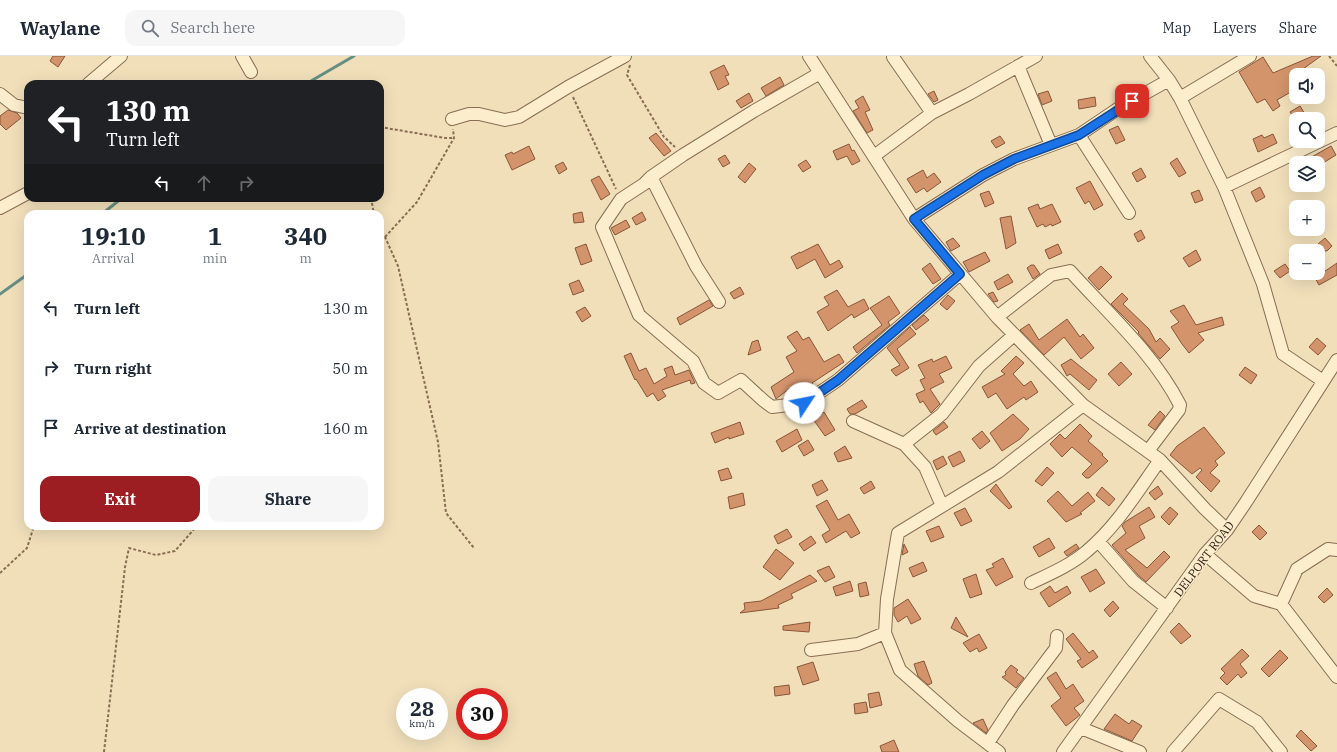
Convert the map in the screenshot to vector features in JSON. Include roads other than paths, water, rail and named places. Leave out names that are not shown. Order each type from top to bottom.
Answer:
[{"type":"street","points":[[93,80],[121,56]]},
{"type":"street","points":[[242,56],[251,72]]},
{"type":"street","points":[[809,56],[914,219],[997,317],[1083,405],[1160,460],[1205,509],[1227,530]]},
{"type":"street","points":[[874,156],[932,113],[1036,56]]},
{"type":"street","points":[[1150,56],[1169,80],[1180,98],[1224,187],[1263,284],[1283,354],[1322,381]]},
{"type":"street","points":[[1180,98],[1250,56]]},
{"type":"street","points":[[893,57],[932,113]]},
{"type":"street","points":[[452,119],[469,114],[480,114],[505,120],[519,116],[568,87],[628,59]]},
{"type":"street","points":[[1018,66],[1051,145]]},
{"type":"street","points":[[820,73],[754,111],[683,155],[621,199],[602,226],[639,315],[693,361],[704,383],[718,393],[741,380],[772,407],[804,403],[838,380],[960,274]]},
{"type":"street","points":[[914,219],[983,175],[1014,159],[1079,135],[1119,108],[1169,80]]},
{"type":"street","points":[[0,94],[14,105],[24,107]]},
{"type":"street","points":[[1224,187],[1337,133]]},
{"type":"street","points":[[1079,135],[1129,212]]},
{"type":"street","points":[[652,177],[696,266],[718,302]]},
{"type":"street","points":[[0,208],[24,195]]},
{"type":"street","points":[[997,317],[1051,275],[1070,271],[1133,340],[1162,375],[1180,406],[1179,410],[1148,451]]},
{"type":"street","points":[[904,444],[942,414],[979,366],[1014,336]]},
{"type":"street","name":"DELPORT ROAD","points":[[1063,752],[1204,554],[1227,530],[1337,360]]},
{"type":"street","points":[[999,752],[958,721],[900,670],[885,633],[887,599],[898,534],[998,472],[1083,405]]},
{"type":"street","points":[[853,421],[904,444],[925,467],[942,506]]},
{"type":"street","points":[[1031,583],[1055,572],[1086,553],[1106,534],[1160,460]]},
{"type":"street","points":[[1098,541],[1133,581],[1167,608]]},
{"type":"street","points":[[1281,604],[1297,569],[1328,549],[1337,550]]},
{"type":"street","points":[[1204,554],[1254,596],[1281,604],[1337,677]]},
{"type":"street","points":[[811,650],[858,644],[885,633]]},
{"type":"street","points":[[988,743],[1013,705],[1056,648],[1057,636]]},
{"type":"street","points":[[1173,752],[1219,699],[1257,722],[1281,752]]},
{"type":"street","points":[[1081,728],[1140,752]]},
{"type":"waterway","points":[[313,80],[354,56]]},
{"type":"waterway","points":[[107,210],[117,202]]},
{"type":"waterway","points":[[0,294],[24,277]]}]
